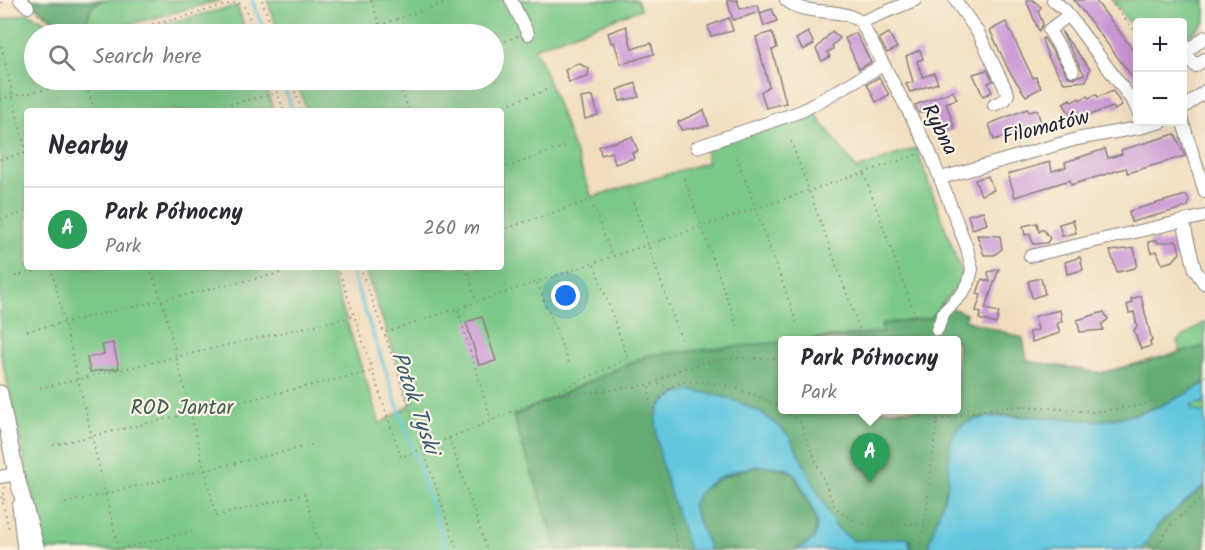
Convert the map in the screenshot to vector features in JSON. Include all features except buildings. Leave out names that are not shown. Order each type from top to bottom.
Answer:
[{"type":"main road","points":[[0,393],[17,479],[37,550]]},
{"type":"main road","points":[[0,418],[7,436]]},
{"type":"main road","points":[[17,479],[25,550]]},
{"type":"street","points":[[511,0],[528,34]]},
{"type":"street","points":[[789,1],[806,10],[832,10],[853,15],[861,22],[915,0]]},
{"type":"street","points":[[955,0],[980,34],[1008,94],[1006,99],[994,105]]},
{"type":"street","points":[[1053,0],[1069,15],[1133,102]]},
{"type":"street","points":[[1069,15],[1049,30],[1073,70]]},
{"type":"street","name":"Rybna","points":[[861,22],[929,150],[972,269],[962,294],[944,312],[937,330]]},
{"type":"street","points":[[1205,37],[1185,53],[1196,66],[1205,59]]},
{"type":"street","points":[[697,147],[802,111],[883,65]]},
{"type":"street","points":[[1187,105],[1205,91]]},
{"type":"street","name":"Filomatów","points":[[941,178],[1077,139],[1133,126]]},
{"type":"street","points":[[1184,126],[1205,192]]},
{"type":"street","points":[[1030,256],[1205,216]]},
{"type":"street","points":[[1183,221],[1195,270],[1204,283]]},
{"type":"street","points":[[0,477],[17,479]]},
{"type":"path","points":[[0,9],[3,0]]},
{"type":"path","points":[[262,0],[270,24]]},
{"type":"path","points":[[371,0],[380,24]]},
{"type":"path","points":[[383,24],[454,0]]},
{"type":"path","points":[[1110,0],[1133,30]]},
{"type":"path","points":[[152,24],[237,2],[246,8],[252,24]]},
{"type":"path","points":[[24,4],[55,24]]},
{"type":"path","points":[[504,42],[528,34]]},
{"type":"path","points":[[0,40],[24,144]]},
{"type":"path","points":[[496,108],[549,89]]},
{"type":"path","points":[[0,99],[40,90]]},
{"type":"path","points":[[88,90],[94,108]]},
{"type":"path","points":[[276,90],[283,108]]},
{"type":"path","points":[[295,90],[301,108]]},
{"type":"path","points":[[401,90],[408,108]]},
{"type":"path","points":[[214,108],[277,93]]},
{"type":"path","points":[[791,141],[860,330]]},
{"type":"path","points":[[504,168],[566,147]]},
{"type":"path","points":[[384,333],[929,150]]},
{"type":"path","points":[[0,159],[24,153]]},
{"type":"path","points":[[736,157],[798,326]]},
{"type":"path","points":[[864,172],[914,312]]},
{"type":"path","points":[[684,178],[737,326]]},
{"type":"path","points":[[629,191],[681,339]]},
{"type":"path","points":[[504,229],[591,200],[612,257]]},
{"type":"path","points":[[1,219],[24,213]]},
{"type":"path","points":[[339,270],[401,457],[557,392],[628,359],[594,263]]},
{"type":"path","points":[[15,276],[40,270]]},
{"type":"path","points":[[53,270],[119,550]]},
{"type":"path","points":[[151,270],[177,357],[216,516],[305,494],[321,550]]},
{"type":"path","points":[[27,331],[162,302],[294,270]]},
{"type":"path","points":[[361,270],[457,550]]},
{"type":"path","points":[[467,270],[477,302]]},
{"type":"path","points":[[537,282],[569,363]]},
{"type":"path","points":[[457,309],[491,420]]},
{"type":"path","points":[[40,388],[356,316]]},
{"type":"path","points":[[649,385],[681,369],[708,362],[740,358],[778,359]]},
{"type":"path","points":[[53,446],[374,371]]},
{"type":"path","points":[[937,420],[997,407],[1028,406],[1093,412],[1124,408],[1166,398],[1205,376]]},
{"type":"path","points":[[650,414],[671,387],[681,383],[700,381],[730,387],[778,407]]},
{"type":"path","points":[[557,392],[568,395],[660,384],[671,387]]},
{"type":"path","points":[[649,385],[650,414],[658,473],[679,550]]},
{"type":"path","points":[[790,414],[800,423],[834,506],[843,517],[868,525],[925,523]]},
{"type":"path","points":[[919,550],[925,523],[938,414]]},
{"type":"path","points":[[449,438],[487,550]]},
{"type":"path","points":[[65,503],[312,446]]},
{"type":"path","points":[[0,491],[12,539]]},
{"type":"path","points":[[1154,550],[1173,522],[1205,496]]},
{"type":"path","points":[[115,550],[193,531]]},
{"type":"green space","points":[[27,0],[102,0],[92,6],[86,24],[58,24]]},
{"type":"green space","points":[[102,0],[221,0],[131,24],[86,24],[92,6]]},
{"type":"green space","name":"ROD Jantar","points":[[267,0],[637,0],[641,9],[534,48],[592,197],[708,162],[704,148],[812,110],[857,169],[916,148],[964,279],[942,304],[966,314],[965,320],[1023,338],[1027,361],[1101,373],[1181,352],[1177,341],[1205,322],[1205,550],[45,550],[0,351],[0,20],[28,13],[48,24],[24,24],[24,90],[267,90],[273,108],[24,108],[24,270],[330,270],[380,424],[412,404],[365,270],[504,270],[504,108],[306,108],[300,90],[504,90],[504,24],[275,24]]},
{"type":"green space","points":[[1112,0],[1205,0],[1205,22],[1187,38],[1187,18],[1133,18],[1133,28]]},
{"type":"green space","points":[[237,6],[243,24],[163,24]]},
{"type":"green space","points":[[942,304],[966,314],[965,320],[1023,338],[1027,361],[1101,373],[1205,346],[1205,383],[1177,399],[1147,411],[1116,418],[1083,421],[1010,415],[981,418],[968,422],[949,458],[949,479],[929,550],[911,550],[911,540],[899,538],[863,542],[846,536],[826,512],[790,437],[672,495],[689,550],[558,550],[513,416],[648,355],[778,342],[778,414],[961,414],[961,336],[841,336],[883,332],[881,324],[930,318]]},
{"type":"green space","points":[[763,465],[793,472],[816,521],[815,535],[811,542],[795,550],[710,550],[692,506],[697,497],[704,489],[721,478]]},
{"type":"green space","points":[[1205,485],[1205,550],[1152,550],[1144,543],[1158,525]]},
{"type":"water","points":[[1205,383],[1205,402],[1191,406],[1192,410],[1205,414],[1205,485],[1158,525],[1142,550],[929,550],[933,530],[947,489],[951,441],[959,428],[971,421],[987,417],[1028,416],[1088,420],[1117,418],[1156,408]]},
{"type":"water","points":[[692,391],[719,396],[745,405],[780,427],[790,437],[836,527],[854,541],[908,538],[911,550],[795,550],[809,543],[815,536],[817,529],[814,512],[793,472],[766,466],[735,471],[708,485],[698,494],[692,506],[710,550],[689,550],[667,482],[656,429],[657,415],[662,404],[670,397]]},
{"type":"waterway","name":"Potok Tyski","points":[[252,0],[261,24]]},
{"type":"waterway","name":"Potok Tyski","points":[[285,90],[292,108]]},
{"type":"waterway","name":"Potok Tyski","points":[[351,270],[447,550]]},
{"type":"place","name":"Park Północny","points":[[870,483]]}]
